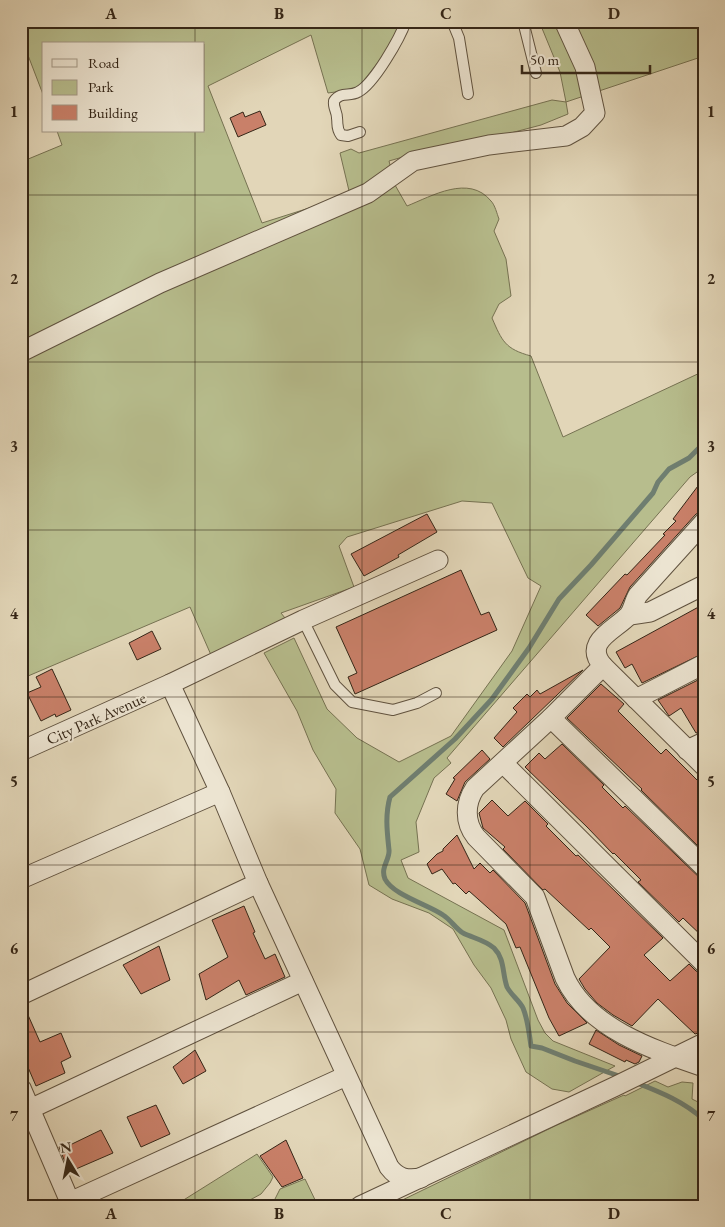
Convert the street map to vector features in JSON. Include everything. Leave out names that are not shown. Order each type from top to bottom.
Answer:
[{"type":"street","points":[[21,352],[160,284],[368,193],[413,161],[489,145],[566,136],[582,127],[595,113],[585,67],[564,21]]},
{"type":"street","points":[[630,615],[638,595],[704,522]]},
{"type":"street","name":"City Park Avenue","points":[[21,751],[170,684],[303,620],[438,560]]},
{"type":"street","points":[[704,585],[650,612],[630,615],[612,628],[596,648],[597,657],[603,666],[636,699],[696,746],[704,766]]},
{"type":"street","points":[[636,699],[704,664]]},
{"type":"street","points":[[603,666],[472,792],[467,813],[468,825],[535,897],[565,978],[576,996],[600,1020],[616,1031],[675,1057],[704,1067]]},
{"type":"street","points":[[170,684],[220,792],[258,884],[389,1167],[404,1179],[421,1178]]},
{"type":"street","points":[[551,718],[704,867]]},
{"type":"street","points":[[503,763],[704,963]]},
{"type":"street","points":[[21,879],[220,792]]},
{"type":"street","points":[[21,995],[258,884]]},
{"type":"street","points":[[30,1108],[303,981]]},
{"type":"street","points":[[360,1206],[704,1043]]},
{"type":"street","points":[[21,1088],[71,1204],[346,1076]]},
{"type":"lane","points":[[360,132],[348,136],[341,135],[337,128],[334,101],[341,95],[354,94],[365,87],[389,53],[406,21]]},
{"type":"lane","points":[[452,21],[459,38],[468,94]]},
{"type":"lane","points":[[523,21],[536,74]]},
{"type":"lane","points":[[303,620],[336,685],[352,702],[393,710],[417,703],[436,693]]},
{"type":"green space","points":[[21,21],[400,21],[390,47],[357,89],[328,93],[311,35],[208,86],[262,223],[350,195],[340,153],[351,149],[359,153],[552,100],[566,102],[568,114],[541,125],[488,139],[444,145],[389,161],[395,185],[407,206],[439,193],[461,188],[472,189],[482,193],[495,207],[499,219],[494,231],[506,259],[511,296],[499,304],[492,318],[502,338],[510,347],[531,356],[563,437],[704,371],[704,467],[690,477],[447,758],[451,763],[434,778],[416,822],[419,852],[401,860],[408,878],[504,930],[538,1020],[545,1033],[553,1041],[615,1066],[569,1092],[552,1089],[526,1072],[511,1039],[506,1020],[491,988],[474,965],[453,929],[429,913],[392,899],[369,885],[360,849],[335,813],[336,789],[313,750],[297,711],[264,653],[294,638],[327,709],[357,738],[399,762],[451,736],[512,651],[541,586],[528,578],[492,503],[462,501],[347,537],[339,546],[354,587],[281,613],[285,618],[211,655],[190,607],[21,679],[21,162],[62,145],[57,132],[205,132],[205,42],[42,42],[42,92],[21,37]]},
{"type":"green space","points":[[539,21],[704,21],[704,56],[566,102],[560,72]]},
{"type":"green space","points":[[655,1081],[668,1087],[682,1082],[693,1083],[692,1099],[704,1105],[704,1206],[390,1206],[555,1126]]},
{"type":"green space","points":[[257,1154],[273,1177],[261,1194],[239,1206],[174,1206]]},
{"type":"green space","points":[[305,1179],[318,1206],[277,1206],[275,1199],[280,1189]]},
{"type":"building","points":[[260,111],[266,125],[238,137],[230,118],[243,112],[245,117]]},
{"type":"building","points":[[704,478],[704,511],[696,514],[630,587],[620,608],[598,626],[586,615],[665,535],[663,534],[676,521],[673,519]]},
{"type":"building","points":[[427,514],[437,532],[398,555],[399,557],[364,576],[351,554]]},
{"type":"building","points":[[461,570],[481,615],[489,612],[497,630],[355,694],[348,677],[357,673],[336,627]]},
{"type":"building","points":[[704,604],[704,653],[642,683],[632,664],[625,668],[616,652]]},
{"type":"building","points":[[152,631],[161,649],[137,660],[129,643]]},
{"type":"building","points":[[52,669],[71,710],[56,717],[55,714],[41,721],[27,693],[41,687],[36,677]]},
{"type":"building","points":[[583,670],[503,747],[494,738],[517,712],[513,708],[527,694],[530,697],[537,690],[540,694]]},
{"type":"building","points":[[704,677],[704,731],[696,733],[681,708],[669,716],[658,700]]},
{"type":"building","points":[[601,684],[624,704],[618,711],[661,754],[666,749],[704,787],[704,842],[699,847],[642,789],[567,718]]},
{"type":"building","points":[[562,744],[604,785],[602,787],[623,808],[625,806],[704,882],[704,938],[683,918],[679,922],[638,882],[641,880],[525,767],[539,753],[545,759]]},
{"type":"building","points":[[482,750],[490,759],[465,782],[457,801],[446,794],[455,779],[453,778]]},
{"type":"building","points":[[492,800],[508,816],[525,801],[548,824],[546,826],[576,856],[578,855],[663,938],[644,955],[670,981],[689,964],[696,971],[704,975],[704,1031],[695,1034],[658,999],[632,1026],[597,1003],[579,979],[610,947],[591,928],[589,930],[545,889],[543,890],[503,849],[505,847],[483,828],[479,813]]},
{"type":"building","points":[[457,835],[474,869],[480,863],[490,873],[493,870],[525,903],[555,984],[567,1003],[587,1023],[559,1036],[549,1018],[520,947],[516,948],[506,924],[469,891],[466,894],[455,883],[453,884],[442,869],[432,874],[427,864],[443,851]]},
{"type":"building","points":[[244,906],[255,932],[253,933],[265,959],[275,954],[285,977],[246,995],[239,980],[206,1000],[199,974],[228,957],[212,920]]},
{"type":"building","points":[[159,946],[170,980],[141,994],[123,965]]},
{"type":"building","points":[[21,1006],[24,1006],[40,1042],[61,1033],[71,1057],[61,1062],[65,1073],[36,1086],[21,1051]]},
{"type":"building","points":[[596,1030],[619,1045],[642,1056],[639,1062],[635,1064],[626,1060],[625,1062],[589,1044]]},
{"type":"building","points":[[195,1050],[206,1071],[183,1084],[173,1067]]},
{"type":"building","points":[[156,1105],[170,1134],[141,1147],[127,1117]]},
{"type":"building","points":[[101,1130],[113,1153],[69,1172],[59,1147],[71,1142],[72,1144]]},
{"type":"building","points":[[286,1140],[303,1178],[282,1187],[260,1156]]},
{"type":"waterway","points":[[622,1077],[542,1048],[531,1046],[523,1008],[507,987],[502,961],[498,952],[483,941],[463,933],[437,911],[403,895],[389,885],[384,875],[384,867],[389,854],[387,810],[390,797],[455,739],[492,699],[529,648],[559,599],[653,493],[658,482],[669,469],[689,458],[704,443]]},
{"type":"waterway","points":[[637,1083],[681,1103],[704,1120]]}]
